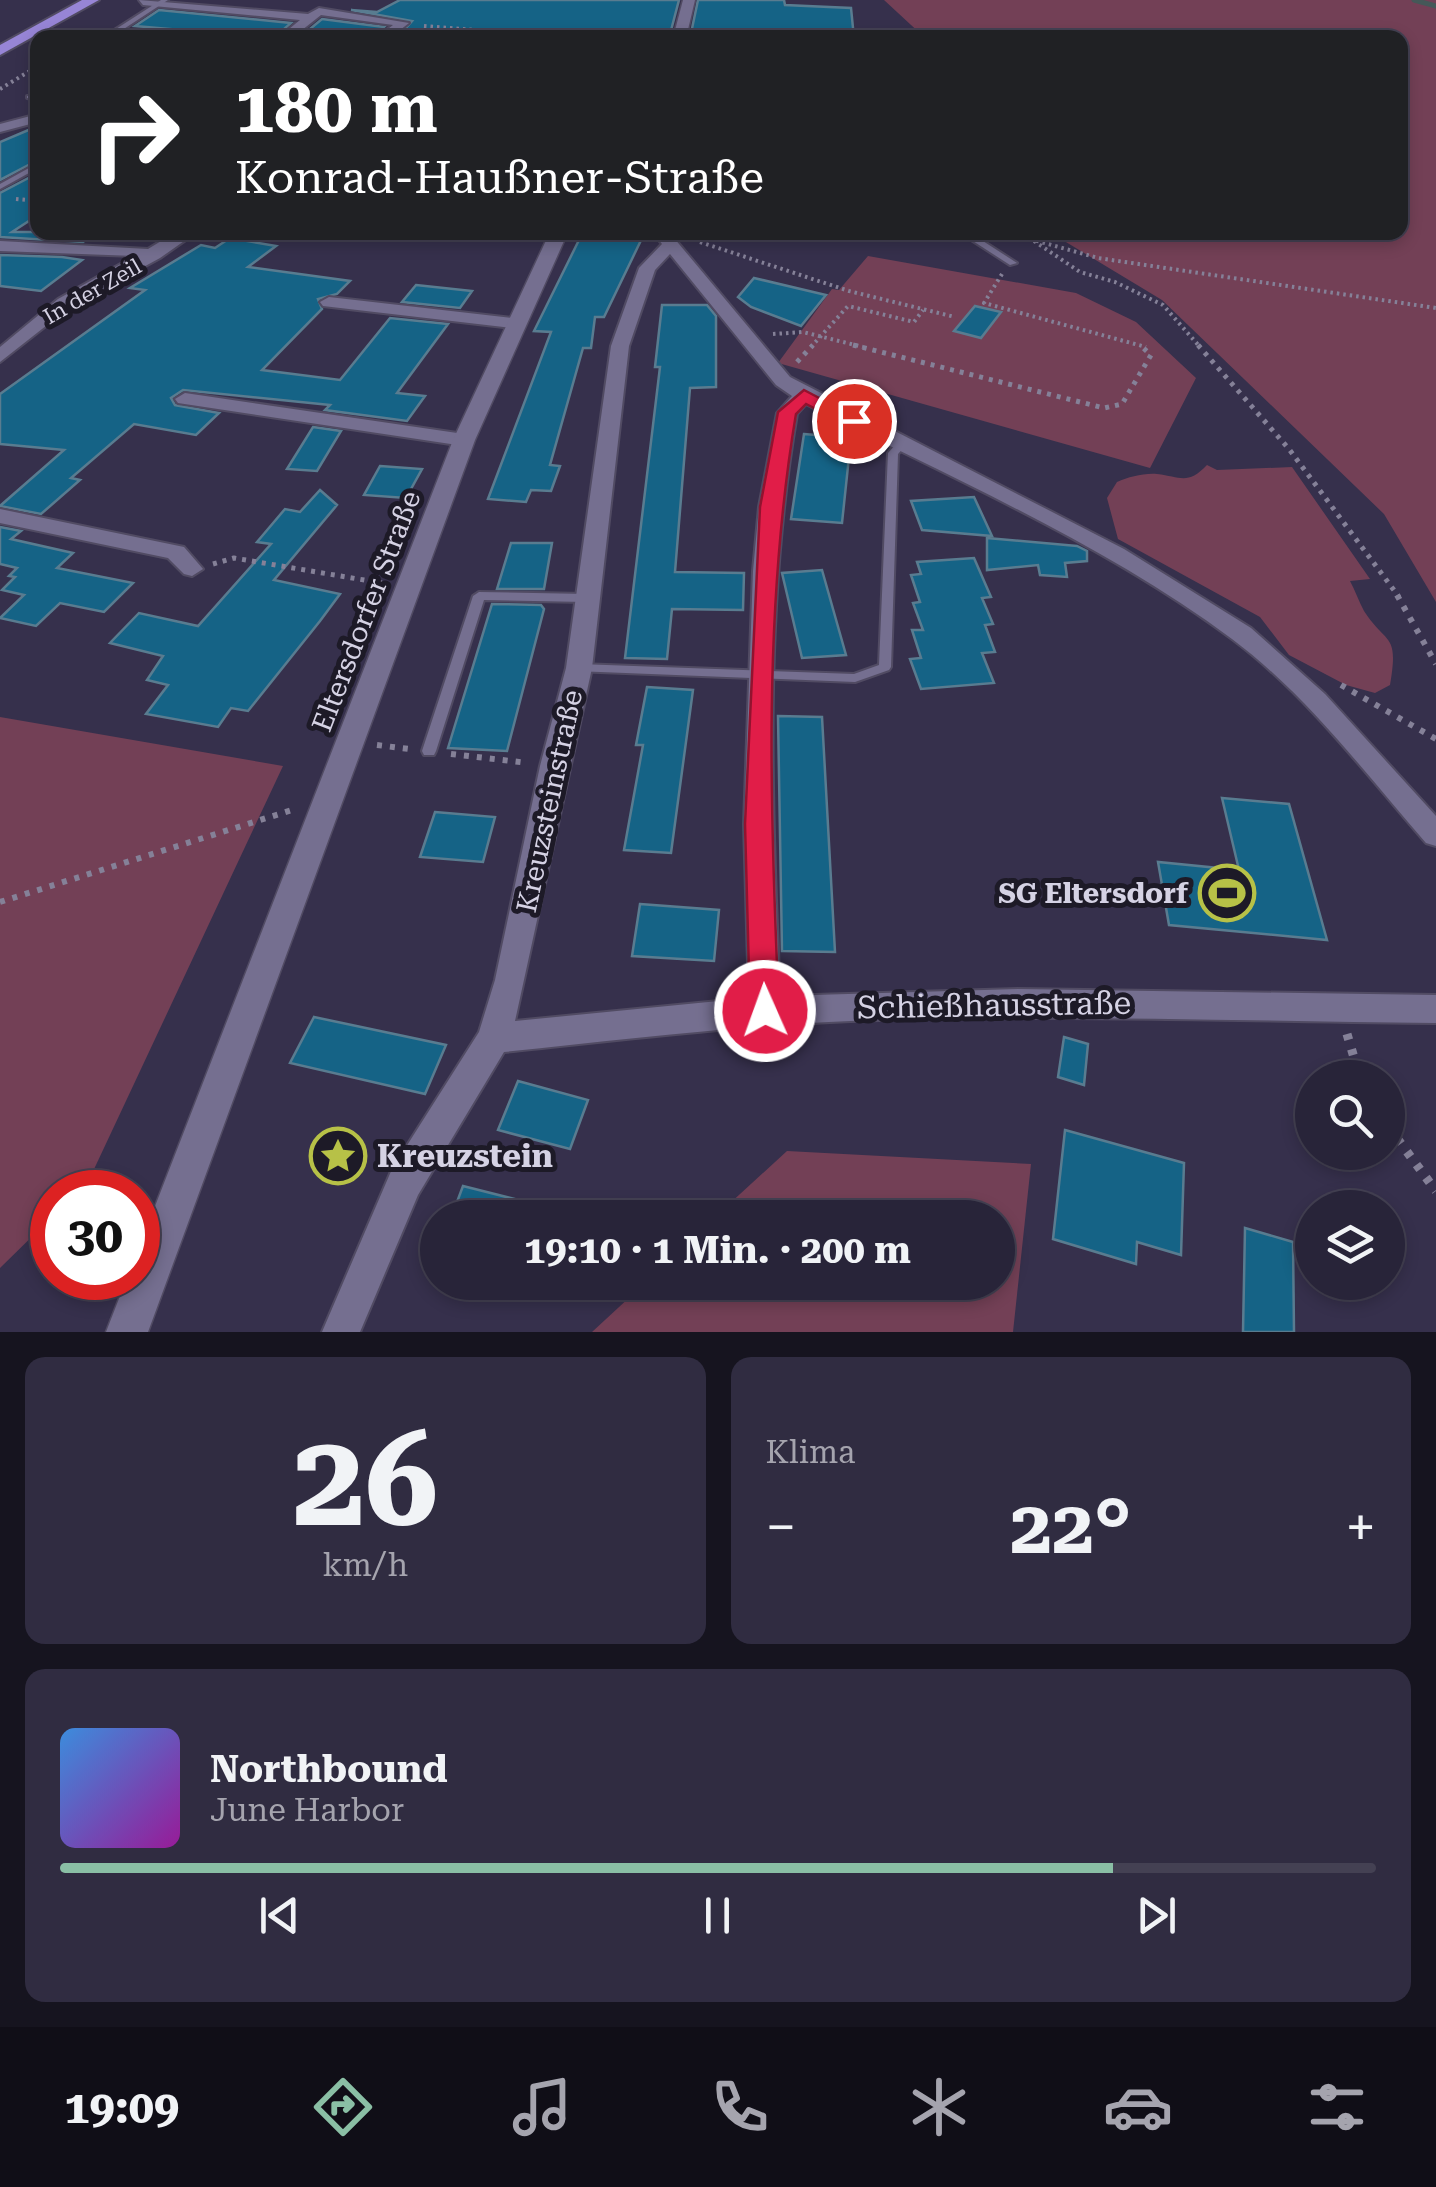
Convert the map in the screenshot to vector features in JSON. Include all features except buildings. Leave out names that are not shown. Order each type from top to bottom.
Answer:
[{"type":"highway","points":[[0,33],[63,0]]},
{"type":"highway","points":[[38,30],[92,0]]},
{"type":"highway","points":[[51,30],[101,0]]},
{"type":"highway","points":[[0,51],[30,34]]},
{"type":"highway","points":[[0,62],[30,43]]},
{"type":"street","points":[[295,30],[332,0]]},
{"type":"street","points":[[682,30],[689,0]]},
{"type":"street","points":[[143,2],[403,24]]},
{"type":"street","points":[[394,30],[403,24]]},
{"type":"street","points":[[0,128],[30,120]]},
{"type":"street","name":"In der Zeil","points":[[0,356],[64,304],[177,240]]},
{"type":"street","name":"Eltersdorfer Straße","points":[[126,1332],[308,808],[348,742],[464,440],[554,240]]},
{"type":"street","name":"Kreuzsteinstraße","points":[[341,1332],[405,1182],[494,1038],[512,980],[554,766],[579,668],[620,346],[646,268],[664,240]]},
{"type":"street","points":[[666,240],[783,380],[804,396],[1116,554],[1242,634],[1316,700],[1436,835]]},
{"type":"street","points":[[0,246],[132,250],[154,255]]},
{"type":"street","points":[[329,302],[514,324]]},
{"type":"street","points":[[765,1011],[758,824],[770,507],[787,412],[804,396]]},
{"type":"street","points":[[185,399],[464,440]]},
{"type":"street","points":[[0,516],[176,552],[192,570]]},
{"type":"street","name":"Schießhausstraße","points":[[494,1038],[765,1011],[1114,1002],[1436,1009]]},
{"type":"lane","points":[[120,29],[162,2]]},
{"type":"lane","points":[[0,187],[30,169]]},
{"type":"lane","points":[[977,240],[1013,262]]},
{"type":"lane","points":[[579,668],[854,678],[885,667],[893,454],[902,445]]},
{"type":"lane","points":[[429,751],[479,596],[586,598]]},
{"type":"path","points":[[403,24],[476,30]]},
{"type":"path","points":[[120,29],[131,30]]},
{"type":"path","points":[[0,89],[30,71]]},
{"type":"path","points":[[676,240],[724,248],[849,291],[955,317]]},
{"type":"path","points":[[1028,240],[1181,272],[1436,308]]},
{"type":"path","points":[[1034,242],[1080,272],[1115,282],[1164,305],[1288,448],[1406,607],[1436,664]]},
{"type":"path","points":[[747,336],[802,332],[1104,408],[1122,404],[1151,355],[1145,346],[984,303],[1013,262]]},
{"type":"path","points":[[797,362],[848,306],[914,322],[924,310]]},
{"type":"path","points":[[192,570],[234,558],[407,588]]},
{"type":"path","points":[[348,742],[554,766]]},
{"type":"path","points":[[0,902],[308,808]]},
{"type":"path","points":[[1340,1008],[1355,1060]]},
{"type":"path","points":[[1405,1149],[1436,1191]]},
{"type":"shaded area","points":[[884,0],[1436,0],[1436,602],[1384,514],[1162,300],[1063,240],[1408,240],[1408,30],[916,30]]},
{"type":"shaded area","points":[[868,256],[1076,293],[1136,322],[1196,378],[1150,468],[778,363],[832,289],[839,290]]},
{"type":"shaded area","points":[[1207,465],[1217,470],[1292,467],[1370,579],[1350,581],[1364,611],[1392,648],[1390,685],[1375,693],[1346,685],[1289,655],[1260,617],[1118,539],[1107,498],[1117,482],[1147,474],[1189,477]]},
{"type":"shaded area","points":[[0,717],[283,766],[94,1170],[30,1170],[30,1239],[0,1268]]},
{"type":"shaded area","points":[[787,1151],[1031,1164],[1013,1332],[592,1332],[627,1300],[1015,1300],[1015,1200],[734,1200]]},
{"type":"waterway","points":[[1414,0],[1436,6]]},
{"type":"place","name":"SG Eltersdorf","points":[[1227,893]]},
{"type":"place","name":"Kreuzstein","points":[[338,1156]]},
{"type":"route","points":[[765,1011],[758,824],[770,507],[787,412],[804,396],[854,421]]}]
